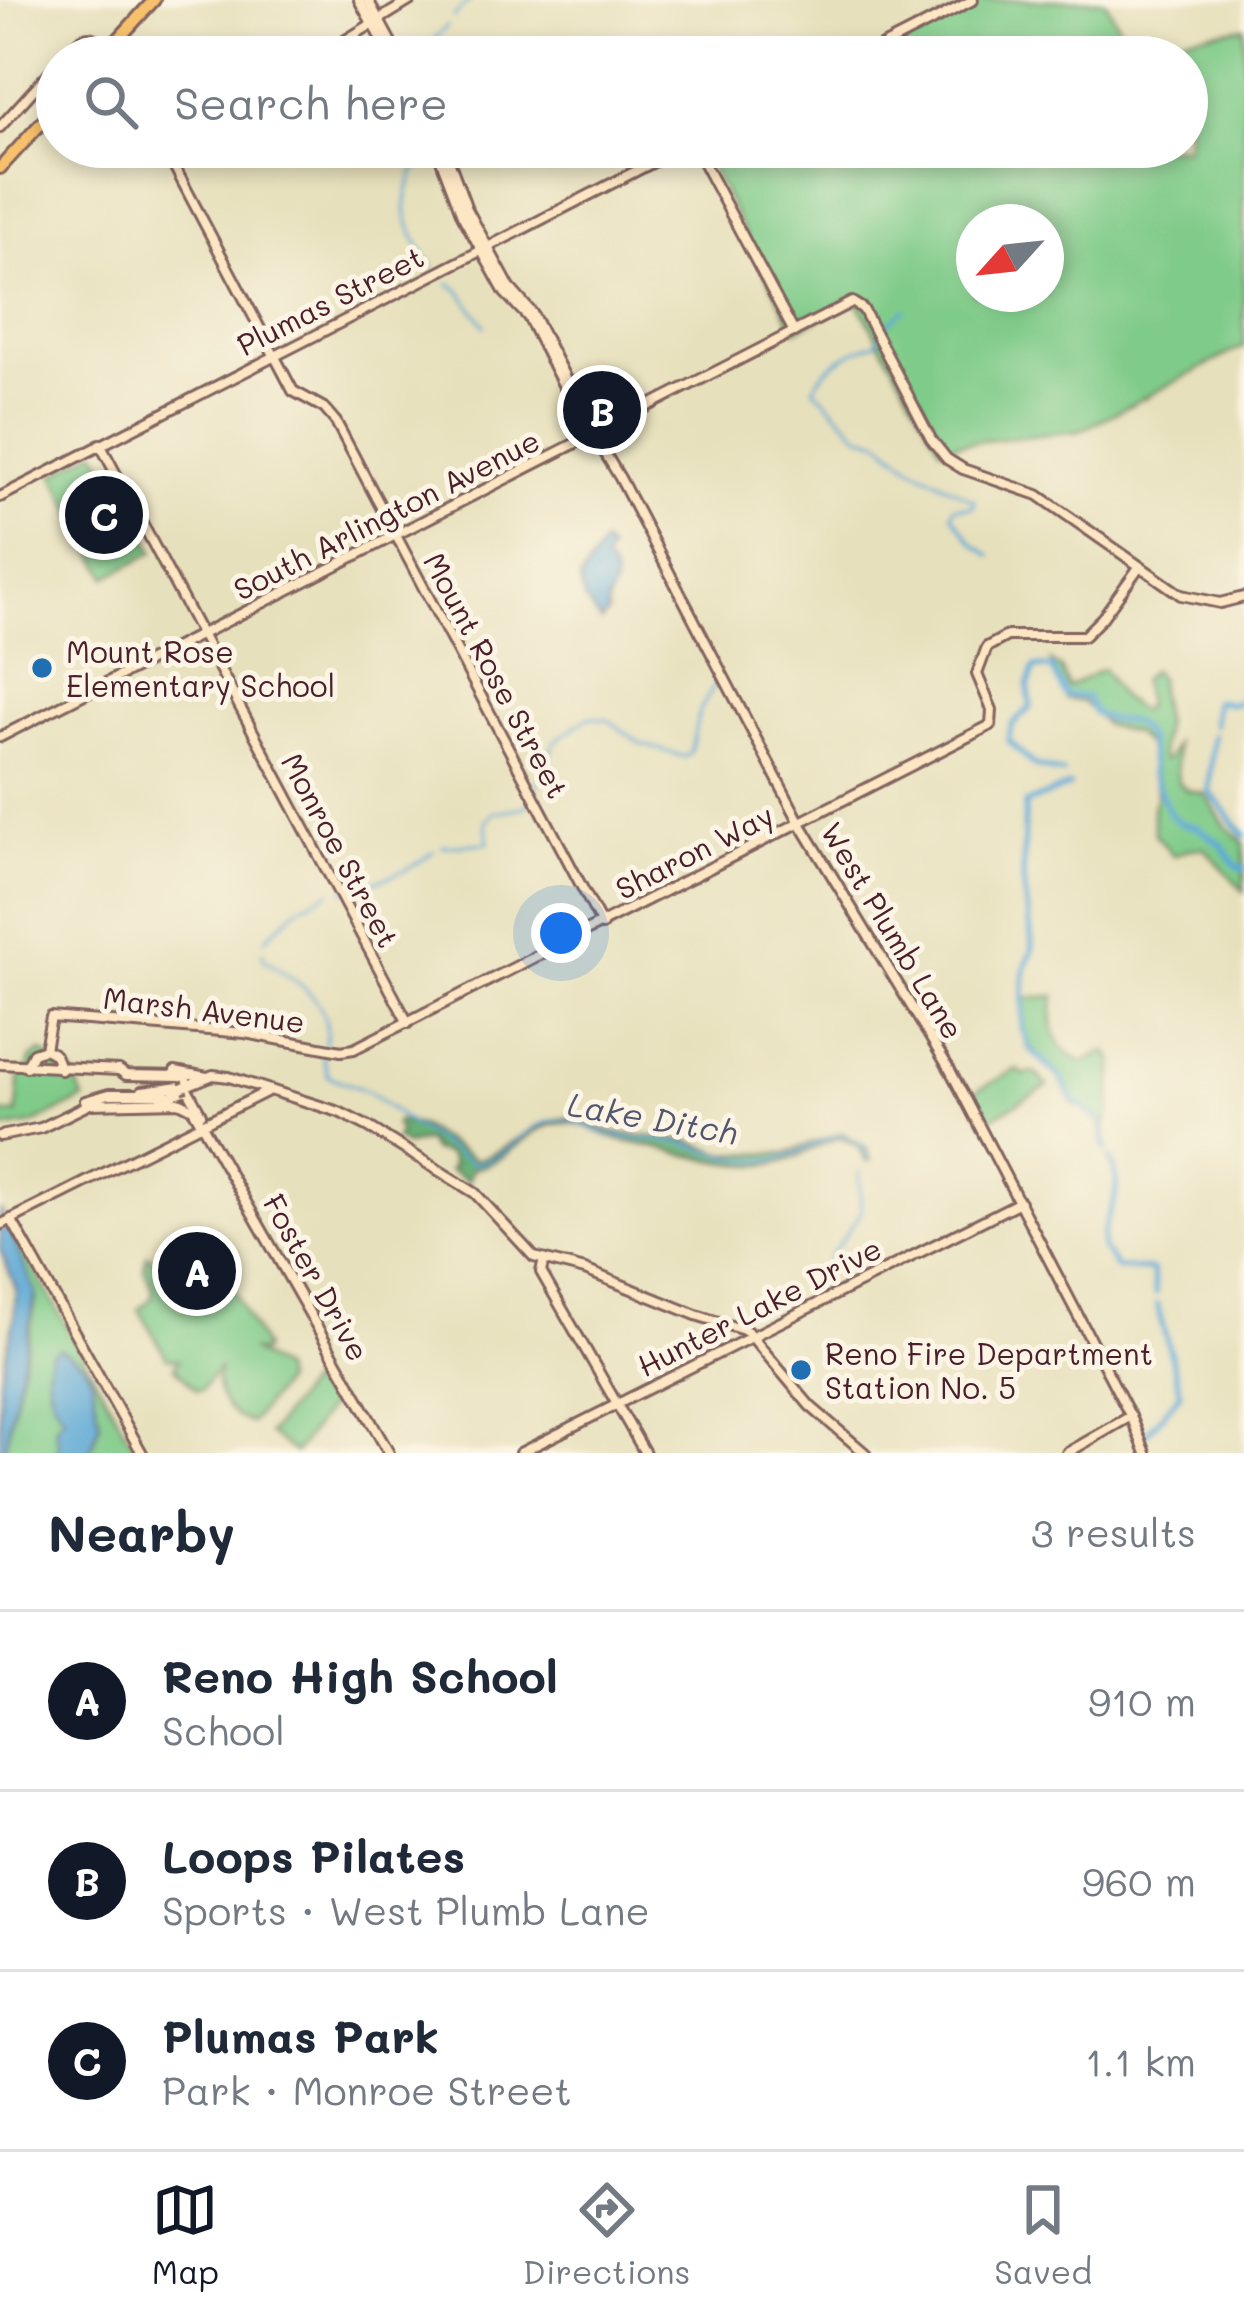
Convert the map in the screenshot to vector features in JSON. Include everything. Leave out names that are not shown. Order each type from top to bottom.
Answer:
[{"type":"main road","points":[[124,36],[154,0]]},
{"type":"main road","points":[[0,168],[36,129]]},
{"type":"street","points":[[359,0],[376,22]]},
{"type":"street","points":[[368,0],[384,36]]},
{"type":"street","points":[[353,36],[411,0]]},
{"type":"street","points":[[902,36],[973,0]]},
{"type":"street","points":[[0,127],[36,87]]},
{"type":"street","name":"Mount Rose Street","points":[[175,168],[297,396],[321,406],[334,418],[602,925]]},
{"type":"street","name":"West Plumb Lane","points":[[449,168],[484,248],[532,313],[800,823],[950,1070],[1146,1453]]},
{"type":"street","name":"Plumas Street","points":[[0,496],[642,168]]},
{"type":"street","points":[[708,168],[794,332]]},
{"type":"street","name":"South Arlington Avenue","points":[[0,737],[857,302],[942,455],[963,469],[1038,495],[1139,567]]},
{"type":"street","name":"Monroe Street","points":[[100,443],[408,1023]]},
{"type":"street","points":[[1139,567],[1188,598],[1220,603],[1244,597]]},
{"type":"street","name":"Sharon Way","points":[[354,1049],[991,725],[992,710],[977,674],[982,652],[1002,637],[1074,638],[1088,633],[1139,567]]},
{"type":"street","name":"Marsh Avenue","points":[[45,1049],[49,1018],[245,1033],[341,1051],[354,1049]]},
{"type":"street","points":[[26,1067],[30,1055],[45,1049],[58,1059],[61,1070]]},
{"type":"street","points":[[0,1064],[229,1077],[354,1118],[479,1197],[520,1246],[544,1260],[585,1270],[756,1335]]},
{"type":"street","points":[[119,1070],[126,1075],[181,1076],[186,1079],[185,1089]]},
{"type":"street","points":[[0,1134],[35,1130],[90,1104],[116,1098],[161,1098],[204,1075],[272,1090]]},
{"type":"street","name":"Foster Drive","points":[[122,1093],[180,1085],[189,1091],[389,1453]]},
{"type":"street","points":[[251,1100],[252,1086]]},
{"type":"street","points":[[0,1134],[34,1126],[98,1096],[160,1095],[185,1089]]},
{"type":"street","points":[[142,1453],[6,1222],[272,1090]]},
{"type":"street","points":[[90,1104],[182,1103],[204,1123]]},
{"type":"street","name":"Hunter Lake Drive","points":[[520,1453],[1020,1202]]},
{"type":"street","points":[[544,1260],[542,1272],[645,1453]]},
{"type":"street","points":[[723,1322],[742,1324],[756,1335],[815,1411],[865,1453]]},
{"type":"street","points":[[739,1328],[744,1333],[742,1343]]},
{"type":"street","points":[[1067,1453],[1131,1417]]},
{"type":"green space","points":[[979,0],[1105,0],[1124,36],[912,36]]},
{"type":"green space","points":[[1244,27],[1244,346],[1080,431],[941,449],[857,301],[795,330],[711,168],[1208,168],[1208,36],[1189,36]]},
{"type":"green space","points":[[96,450],[154,552],[107,577],[54,475]]},
{"type":"green space","points":[[1051,662],[1061,669],[1068,687],[1103,669],[1121,698],[1141,711],[1146,704],[1141,680],[1152,670],[1159,678],[1162,760],[1168,759],[1175,744],[1178,782],[1187,790],[1205,794],[1224,824],[1244,843],[1244,891],[1204,848],[1173,856],[1155,834],[1152,810],[1157,795],[1147,746],[1134,733],[1105,725],[1083,702],[1066,699]]},
{"type":"green space","points":[[1055,996],[1054,1026],[1066,1052],[1085,1062],[1106,1051],[1114,1060],[1105,1151],[1102,1120],[1073,1104],[1059,1078],[1028,1049],[1022,1022],[1025,998]]},
{"type":"green space","points":[[41,1052],[58,1062],[58,1073],[72,1073],[84,1099],[32,1124],[0,1129],[0,1113],[17,1114],[20,1070],[28,1070],[30,1059]]},
{"type":"green space","points":[[1017,1069],[1024,1075],[1034,1072],[1048,1086],[984,1122],[970,1094]]},
{"type":"green space","points":[[569,1118],[616,1133],[689,1141],[725,1154],[786,1153],[842,1133],[866,1147],[871,1160],[866,1162],[859,1146],[841,1137],[781,1162],[736,1164],[562,1123],[538,1130],[497,1160],[473,1168],[468,1181],[449,1170],[453,1164],[448,1154],[433,1151],[427,1141],[406,1145],[396,1139],[398,1121],[418,1125],[476,1160],[543,1124]]},
{"type":"green space","points":[[10,1226],[138,1453],[4,1453],[36,1300],[7,1229]]},
{"type":"green space","points":[[147,1256],[166,1264],[215,1268],[222,1283],[228,1280],[264,1349],[260,1353],[250,1350],[281,1370],[283,1382],[251,1423],[223,1402],[219,1367],[202,1390],[197,1390],[174,1367],[179,1360],[167,1358],[139,1309],[152,1298],[153,1288],[144,1269]]},
{"type":"green space","points":[[307,1384],[332,1403],[295,1453],[269,1434]]},
{"type":"water","points":[[603,543],[609,551],[604,561],[614,581],[608,613],[601,621],[584,599],[580,580]]},
{"type":"water","points":[[0,1209],[36,1293],[4,1453],[0,1453],[0,1381],[16,1289],[0,1249]]},
{"type":"water","points":[[59,1348],[83,1363],[92,1378],[100,1423],[89,1453],[60,1453],[55,1427],[64,1417],[48,1379],[51,1353]]},
{"type":"waterway","points":[[453,17],[470,0]]},
{"type":"waterway","points":[[437,36],[447,26]]},
{"type":"waterway","points":[[418,168],[406,209],[433,268]]},
{"type":"waterway","points":[[449,283],[485,326]]},
{"type":"waterway","points":[[905,309],[884,326],[876,343],[840,360],[814,388],[860,435],[880,441],[911,466],[975,501],[973,507],[954,507],[952,514],[973,543],[991,556]]},
{"type":"waterway","points":[[1062,773],[1035,766],[1008,740],[1012,725],[1031,707],[1028,686],[1035,667],[1052,668],[1065,695],[1086,697],[1094,713],[1130,721],[1141,729],[1148,740],[1152,773],[1170,814],[1221,844],[1244,869]]},
{"type":"waterway","name":"Lake Ditch","points":[[536,787],[555,741],[589,717],[609,720],[641,744],[685,757],[699,712],[717,681]]},
{"type":"waterway","points":[[1214,725],[1215,701],[1233,704],[1244,700]]},
{"type":"waterway","points":[[1213,736],[1209,791],[1244,835]]},
{"type":"waterway","points":[[1069,786],[1025,804],[1023,879],[1033,949],[1025,968],[1022,1028],[1030,1049],[1060,1077],[1072,1099],[1101,1122],[1106,1150]]},
{"type":"waterway","name":"Lake Ditch","points":[[442,846],[488,843],[486,822],[494,812],[525,807],[532,801]]},
{"type":"waterway","name":"Lake Ditch","points":[[343,890],[402,872],[433,851]]},
{"type":"waterway","name":"Lake Ditch","points":[[265,939],[300,906],[330,892]]},
{"type":"waterway","name":"Lake Ditch","points":[[263,952],[264,959],[318,1004],[324,1015],[325,1043]]},
{"type":"waterway","name":"Lake Ditch","points":[[322,1053],[328,1076],[369,1092],[472,1163],[494,1157],[542,1124],[562,1120],[616,1136],[681,1143],[760,1161],[780,1159],[841,1134],[863,1146],[868,1160]]},
{"type":"waterway","points":[[1110,1159],[1117,1185],[1102,1248],[1117,1268],[1152,1270],[1156,1294]]},
{"type":"waterway","name":"Lake Ditch","points":[[819,1292],[830,1256],[861,1213],[859,1172]]},
{"type":"waterway","points":[[1146,1434],[1181,1393],[1157,1305]]},
{"type":"place","name":"Loops Pilates","points":[[602,410]]},
{"type":"place","name":"Plumas Park","points":[[104,515]]},
{"type":"place","name":"Mount Rose Elementary School","points":[[42,668]]},
{"type":"place","name":"Reno High School","points":[[197,1271]]},
{"type":"place","name":"Reno Fire Department Station No. 5","points":[[801,1370]]}]
